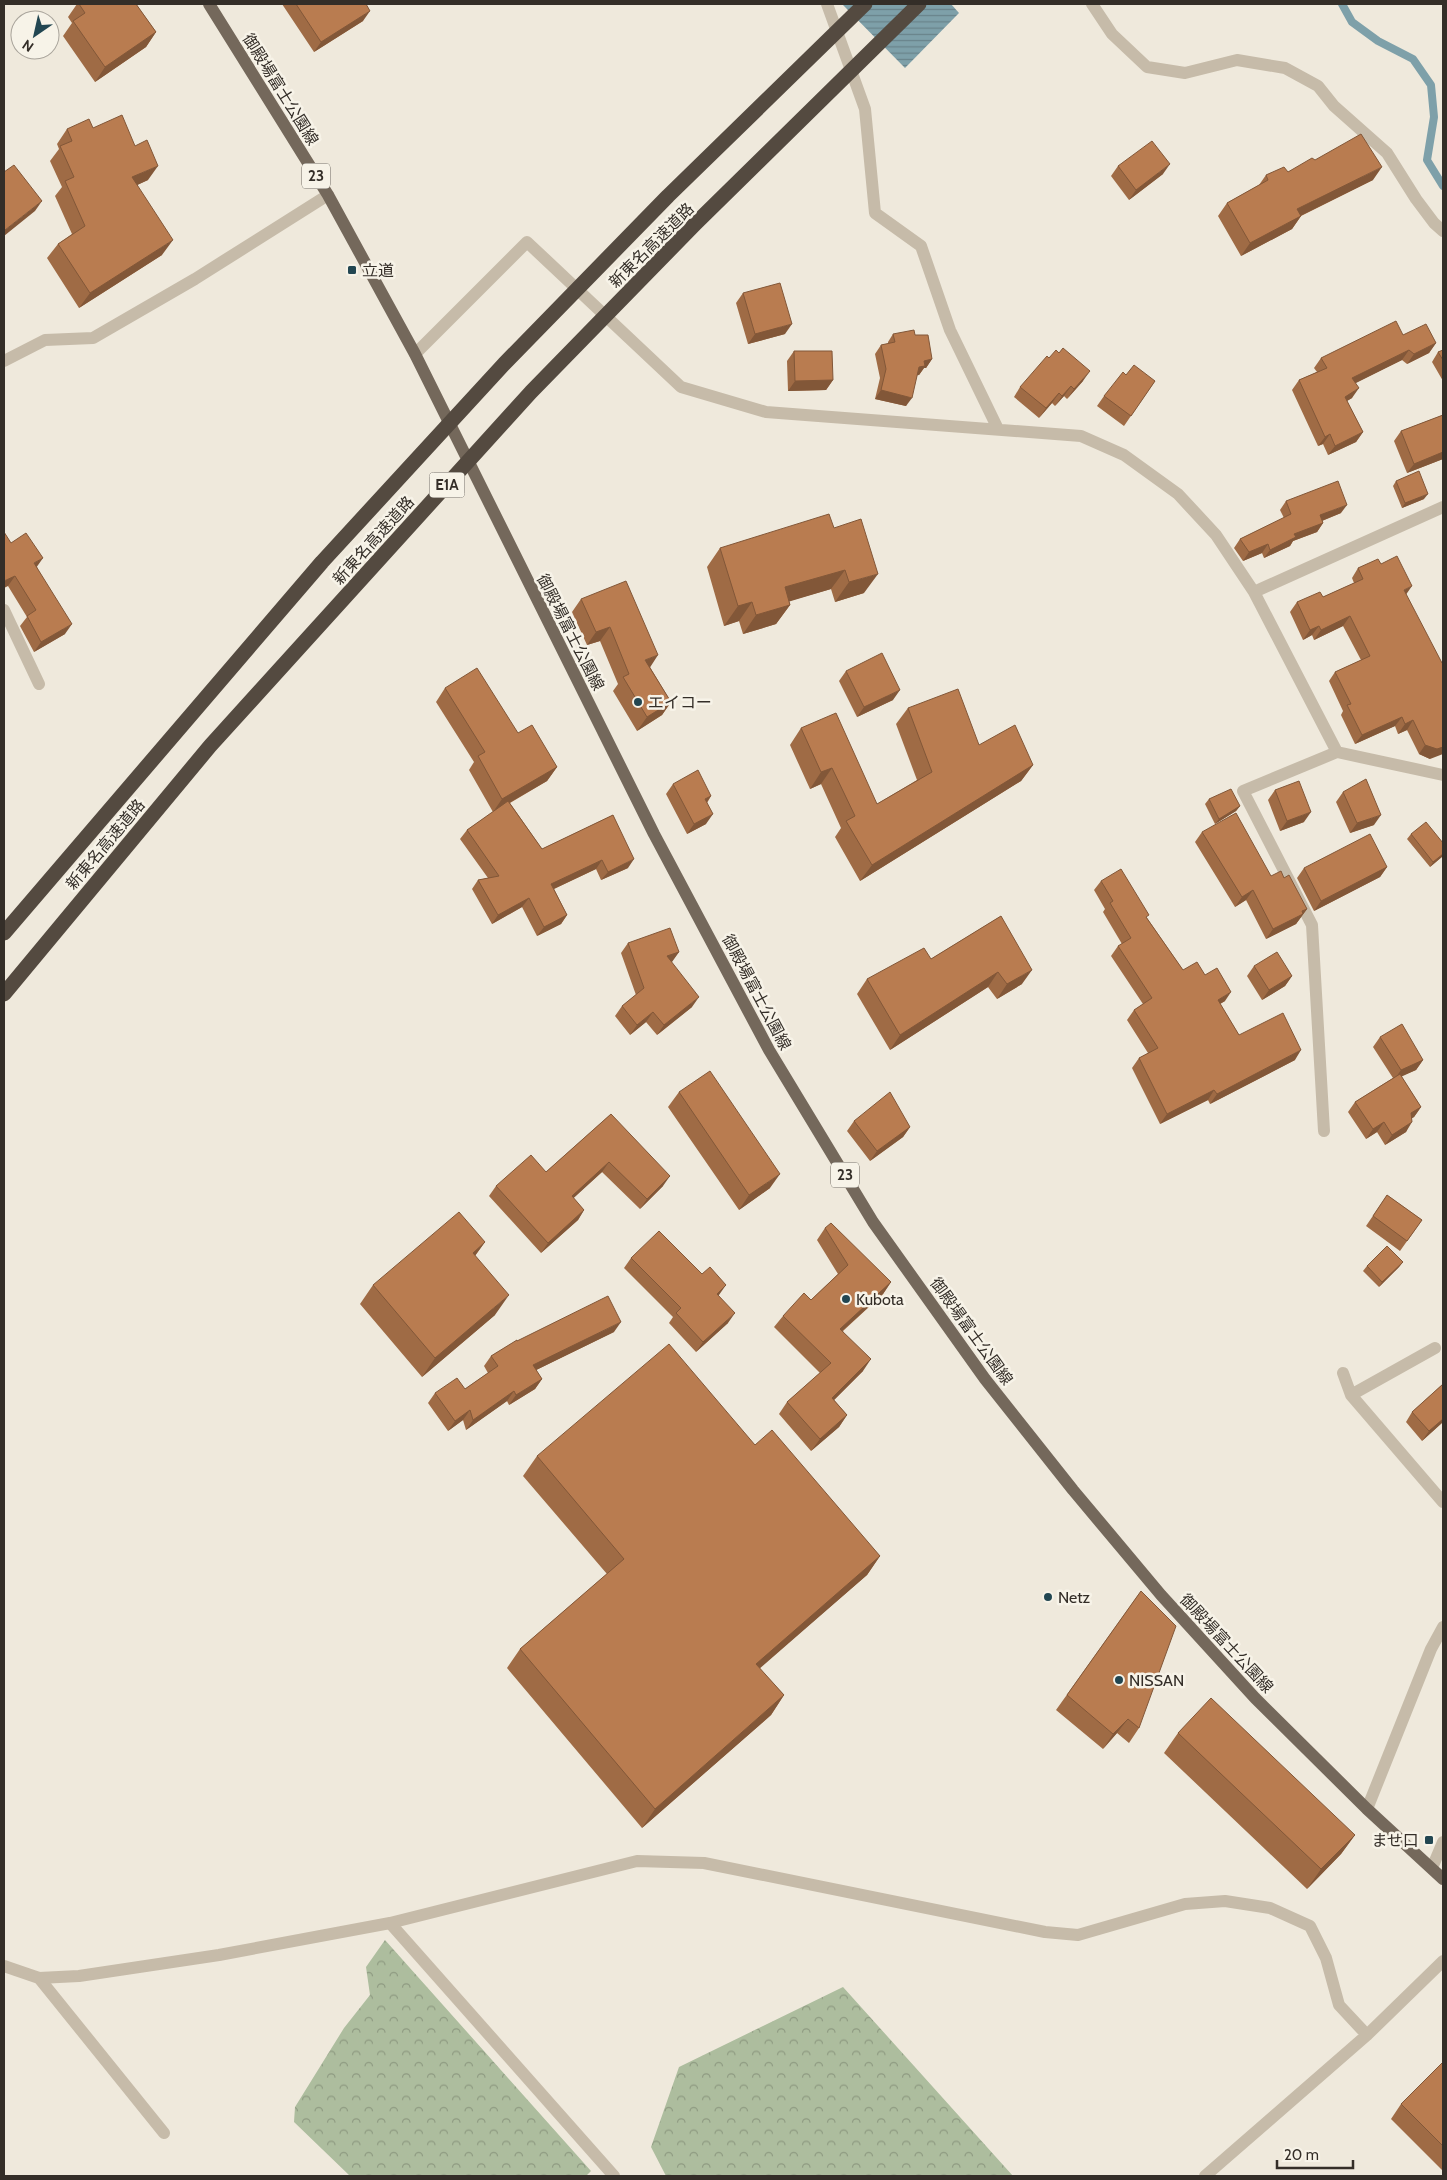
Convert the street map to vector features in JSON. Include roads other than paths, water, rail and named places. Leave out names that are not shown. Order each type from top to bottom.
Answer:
[{"type":"highway","name":"新東名高速道路","points":[[4,934],[322,562],[504,364],[668,196],[865,4]]},
{"type":"highway","name":"新東名高速道路","points":[[4,994],[210,746],[531,392],[695,224],[919,4]]},
{"type":"main road","name":"御殿場富士公園線","points":[[209,4],[328,195],[415,354],[654,834],[769,1050],[873,1222],[985,1378],[1073,1490],[1161,1595],[1255,1698],[1367,1809],[1443,1879]]},
{"type":"street","points":[[827,4],[865,109],[875,213],[921,246],[950,330],[998,429]]},
{"type":"street","points":[[1092,4],[1112,34],[1148,66],[1185,74],[1237,60],[1284,68],[1318,86],[1334,106],[1386,154],[1416,199],[1434,223],[1443,230]]},
{"type":"street","points":[[4,361],[45,340],[93,338],[195,279],[328,195]]},
{"type":"street","points":[[415,354],[527,242],[681,387],[766,412],[1081,436],[1124,456],[1178,494],[1216,535],[1254,592],[1337,752]]},
{"type":"street","points":[[1254,592],[1443,507]]},
{"type":"street","points":[[4,610],[39,684]]},
{"type":"street","points":[[1324,1131],[1312,925],[1243,791],[1337,752],[1443,774]]},
{"type":"street","points":[[1351,1394],[1435,1348]]},
{"type":"street","points":[[1344,1373],[1351,1394],[1443,1502]]},
{"type":"street","points":[[1367,1809],[1431,1649],[1443,1627]]},
{"type":"street","points":[[1432,1868],[1443,1842]]},
{"type":"street","points":[[4,1966],[39,1978],[79,1976],[219,1955],[390,1923],[637,1861],[704,1863],[1045,1932],[1078,1935],[1185,1904],[1225,1901],[1270,1908],[1310,1926],[1326,1958],[1339,2005],[1367,2035]]},
{"type":"street","points":[[390,1923],[614,2176]]},
{"type":"street","points":[[1205,2176],[1367,2035],[1443,1961]]},
{"type":"street","points":[[39,1978],[164,2133]]},
{"type":"water","points":[[842,4],[951,4],[959,13],[905,68]]},
{"type":"waterway","points":[[1342,4],[1352,22],[1378,41],[1413,59],[1431,85],[1434,117],[1427,160],[1443,186]]},
{"type":"place","name":"立道","points":[[352,270]]},
{"type":"place","name":"エイコー","points":[[638,702]]},
{"type":"place","name":"Kubota","points":[[846,1299]]},
{"type":"place","name":"Netz","points":[[1048,1597]]},
{"type":"place","name":"NISSAN","points":[[1119,1680]]},
{"type":"place","name":"ませ口","points":[[1429,1840]]}]
